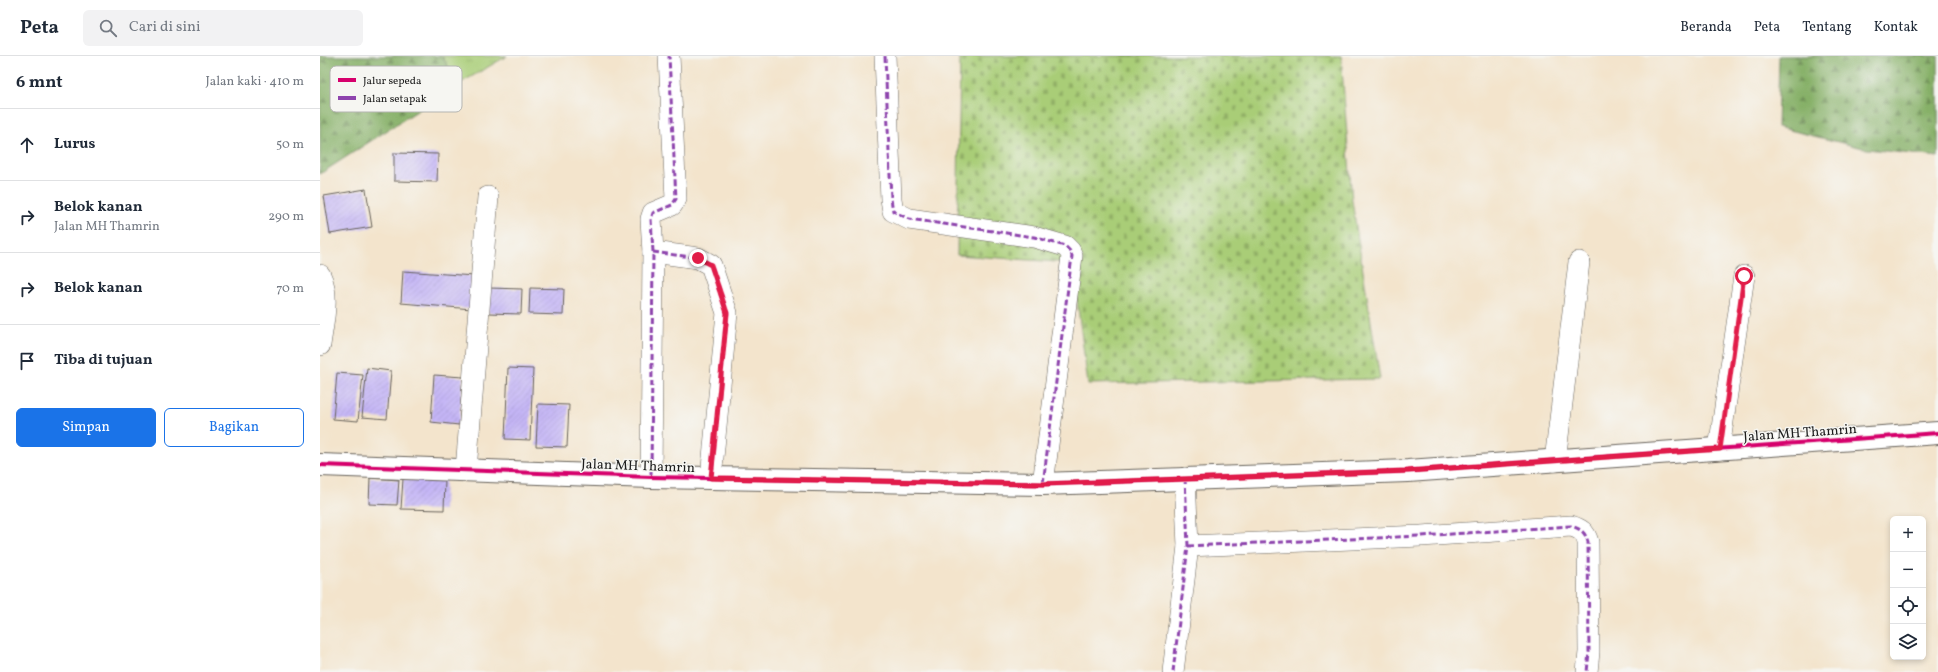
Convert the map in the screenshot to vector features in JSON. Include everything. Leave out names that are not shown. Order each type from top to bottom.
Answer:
[{"type":"street","points":[[651,477],[652,215],[657,210],[672,205],[676,199],[669,56]]},
{"type":"street","points":[[885,56],[890,199],[893,211],[909,219],[1034,238],[1065,246],[1070,250],[1071,264],[1043,484]]},
{"type":"street","points":[[466,470],[488,197]]},
{"type":"street","points":[[653,252],[698,258],[711,265],[727,313],[711,478]]},
{"type":"street","points":[[1555,461],[1578,262]]},
{"type":"street","points":[[320,275],[325,290],[325,307],[320,345]]},
{"type":"street","points":[[1720,449],[1744,276]]},
{"type":"street","name":"Jalan MH Thamrin","points":[[320,466],[651,477],[1043,484],[1408,471],[1938,433]]},
{"type":"street","points":[[1174,672],[1188,546],[1185,478]]},
{"type":"street","points":[[1188,546],[1421,536],[1571,526],[1580,528],[1585,534],[1588,542],[1589,652],[1587,672]]},
{"type":"green space","points":[[320,56],[442,56],[447,66],[330,66],[330,112],[415,112],[320,174]]},
{"type":"green space","points":[[442,56],[507,56],[462,82],[462,66],[447,66]]},
{"type":"green space","points":[[960,56],[1341,56],[1352,201],[1380,379],[1088,384],[1072,263],[957,255]]},
{"type":"green space","points":[[1779,56],[1938,56],[1938,157],[1867,149],[1777,127]]},
{"type":"building","points":[[394,153],[438,154],[437,182],[394,181]]},
{"type":"building","points":[[366,189],[372,227],[330,234],[324,196]]},
{"type":"building","points":[[403,271],[474,276],[472,309],[401,303]]},
{"type":"building","points":[[489,288],[522,289],[521,314],[488,313]]},
{"type":"building","points":[[530,288],[564,289],[563,315],[529,314]]},
{"type":"building","points":[[367,368],[391,371],[387,419],[362,417]]},
{"type":"building","points":[[508,368],[533,369],[530,440],[505,439]]},
{"type":"building","points":[[337,373],[363,375],[358,421],[333,419]]},
{"type":"building","points":[[434,375],[463,377],[459,425],[431,422]]},
{"type":"building","points":[[538,404],[569,405],[567,447],[536,446]]},
{"type":"building","points":[[370,478],[399,480],[397,505],[369,504]]},
{"type":"building","points":[[403,479],[445,480],[444,510],[401,509]]},
{"type":"marked path","points":[[651,477],[653,252],[651,219],[653,213],[672,205],[676,199],[669,56]]},
{"type":"marked path","points":[[885,56],[891,199],[893,211],[909,219],[1034,237],[1065,246],[1070,251],[1072,256],[1043,484]]},
{"type":"marked path","points":[[653,252],[698,258],[711,265],[727,313],[711,478]]},
{"type":"marked path","points":[[1173,672],[1188,546],[1185,478]]},
{"type":"marked path","points":[[1188,546],[1421,536],[1571,526],[1582,531],[1588,542],[1589,652],[1587,672]]},
{"type":"cycle path","points":[[320,465],[651,477],[1043,484],[1408,471],[1938,433]]},
{"type":"route","points":[[698,258],[711,265],[727,313],[711,478],[1043,484],[1408,471],[1720,449],[1744,276]]}]
